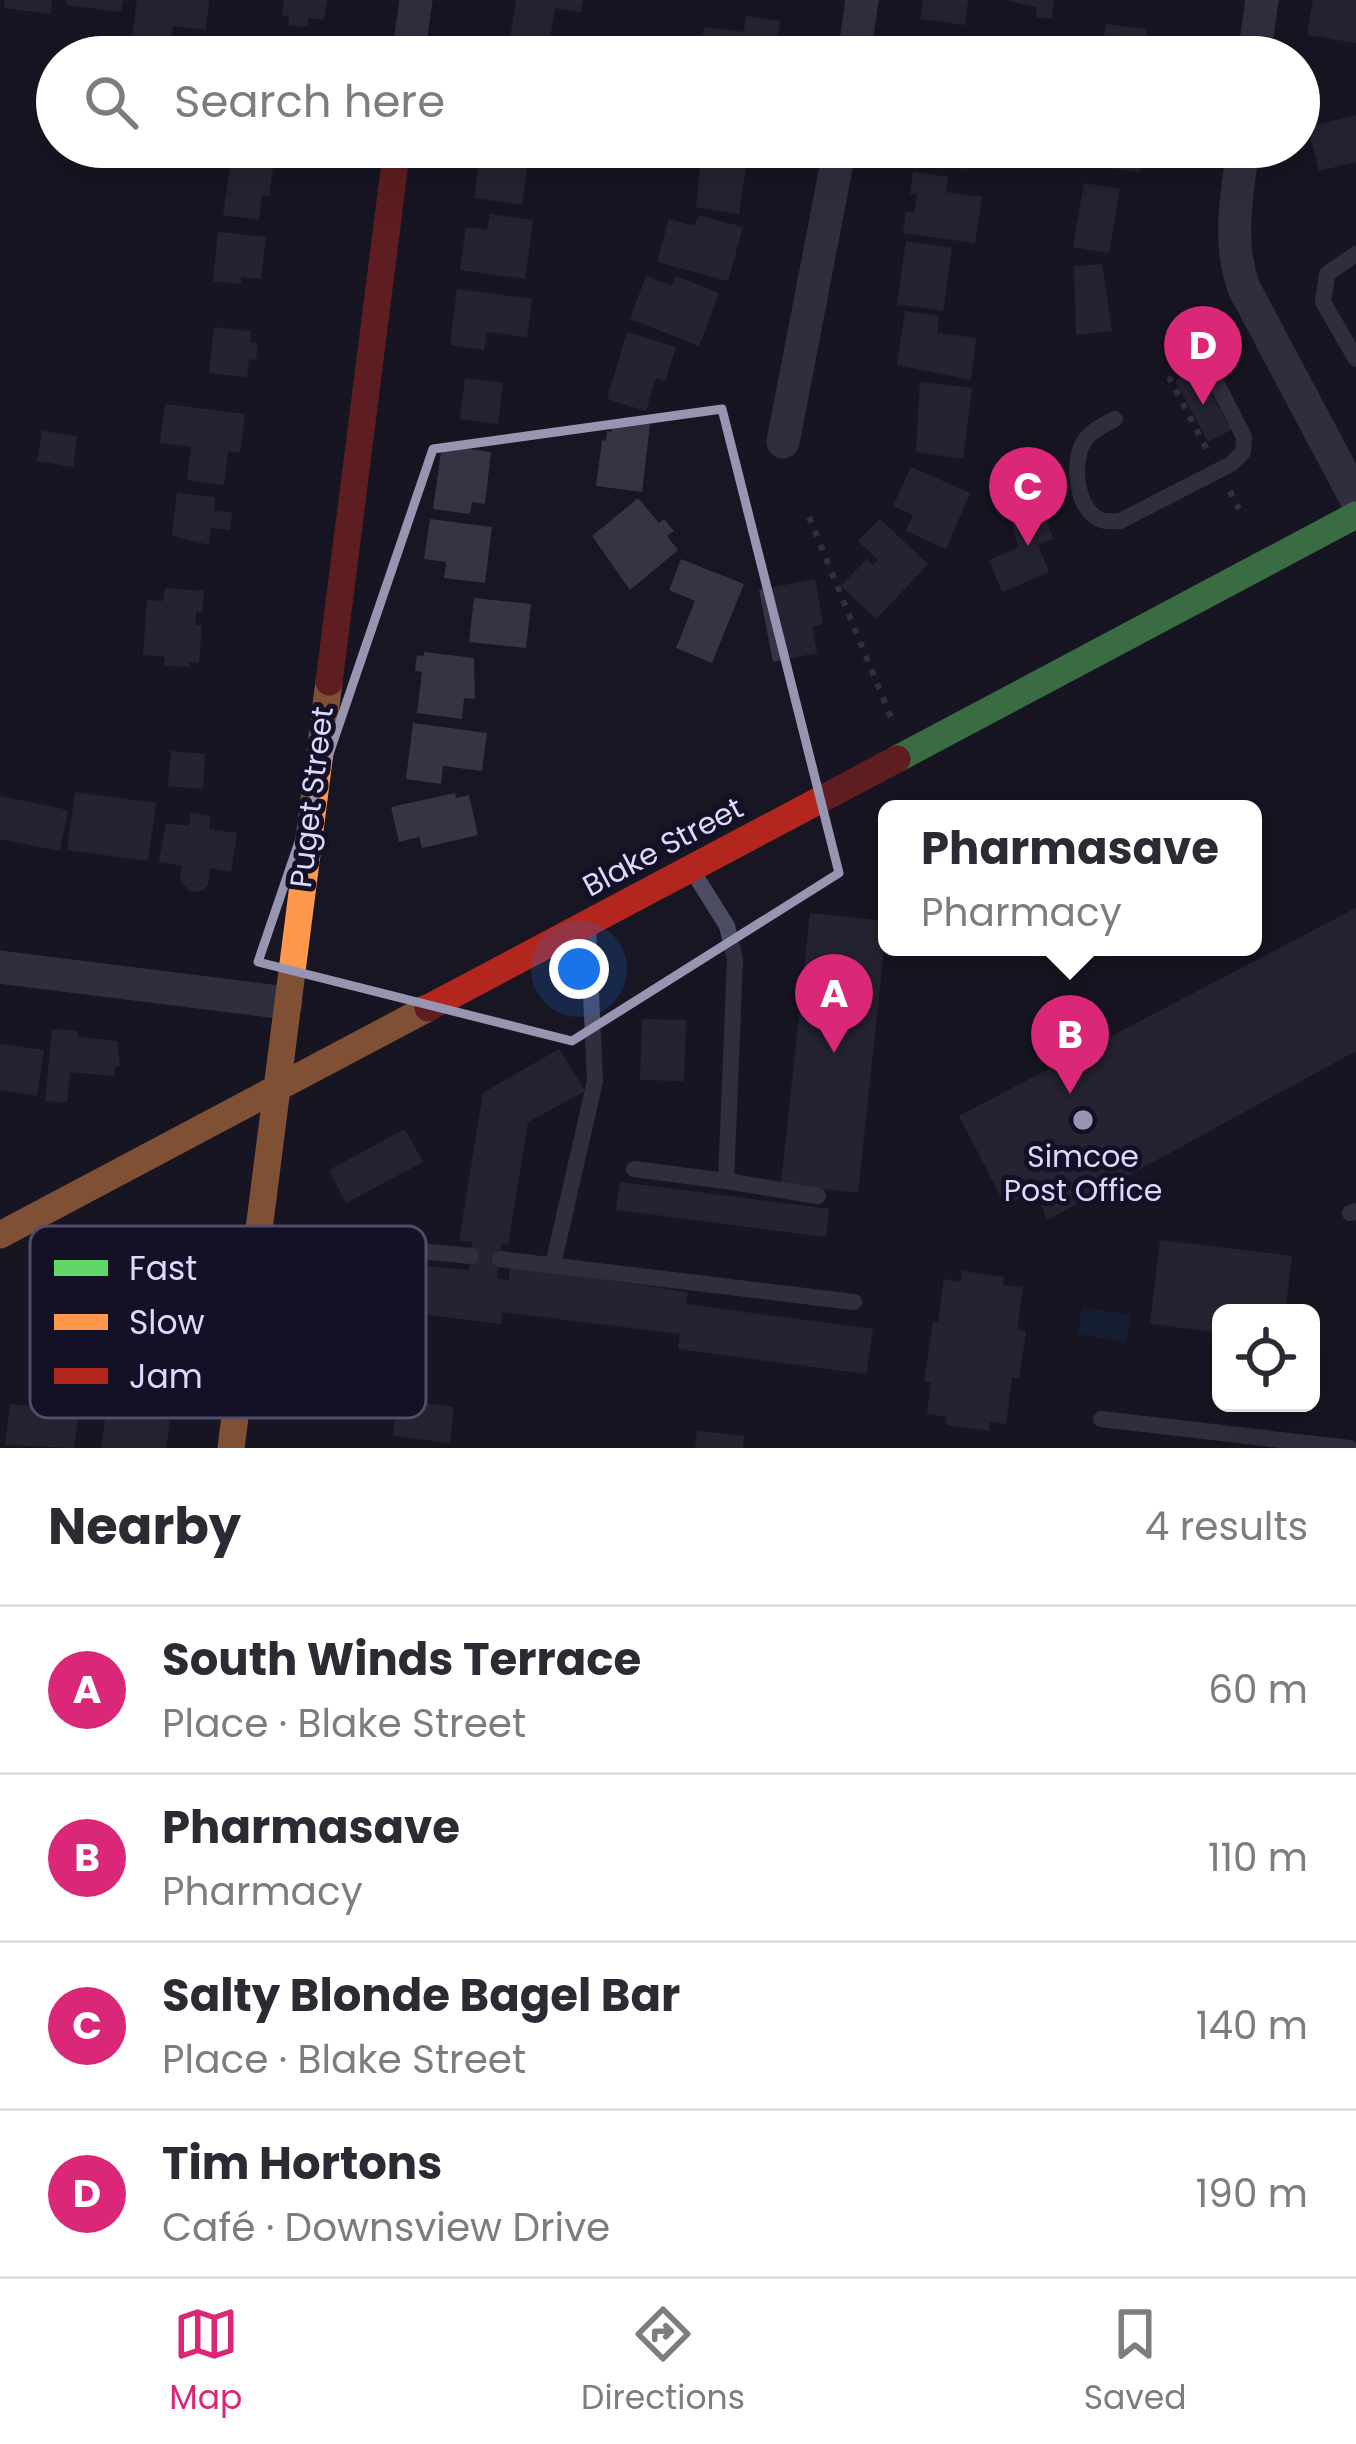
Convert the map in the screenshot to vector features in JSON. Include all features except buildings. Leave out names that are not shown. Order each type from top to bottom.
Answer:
[{"type":"main road","name":"Puget Street","points":[[260,1226],[394,168]]},
{"type":"main road","name":"Blake Street","points":[[0,1235],[1356,515]]},
{"type":"main road","name":"Puget Street","points":[[231,1448],[235,1418]]},
{"type":"street","points":[[411,36],[416,0]]},
{"type":"street","points":[[857,36],[862,0]]},
{"type":"street","points":[[1258,36],[1262,0]]},
{"type":"street","points":[[783,442],[836,168]]},
{"type":"street","points":[[1240,168],[1232,238],[1234,262],[1356,499]]},
{"type":"street","points":[[0,967],[286,1004]]},
{"type":"lane","points":[[1356,254],[1327,274],[1323,297],[1356,359]]},
{"type":"lane","points":[[1115,419],[1083,442],[1078,458],[1080,491],[1088,509],[1100,520],[1120,521],[1232,464],[1243,452],[1244,437],[1193,337]]},
{"type":"lane","points":[[692,869],[727,926],[735,959],[726,1181]]},
{"type":"lane","points":[[554,1265],[595,1081],[587,925]]},
{"type":"lane","points":[[634,1169],[818,1196]]},
{"type":"lane","points":[[426,1252],[471,1256]]},
{"type":"lane","points":[[500,1259],[854,1302]]},
{"type":"lane","points":[[1101,1419],[1350,1448]]},
{"type":"path","points":[[1193,367],[1170,379],[1212,461]]},
{"type":"path","points":[[1225,481],[1239,508]]},
{"type":"path","points":[[809,517],[892,720]]},
{"type":"highlighted area","points":[[722,409],[839,873],[572,1041],[258,962],[433,449]]},
{"type":"water","points":[[1082,1307],[1131,1315],[1126,1342],[1078,1334]]},
{"type":"traffic: fast","points":[[897,759],[1356,515]]},
{"type":"traffic: slow","points":[[259,1226],[329,682]]},
{"type":"traffic: slow","points":[[0,1235],[428,1008]]},
{"type":"traffic: slow","points":[[231,1448],[235,1418]]},
{"type":"traffic: jam","points":[[329,682],[394,168]]},
{"type":"traffic: jam","points":[[428,1008],[897,759]]},
{"type":"place","name":"Tim Hortons","points":[[1203,405]]},
{"type":"place","name":"Salty Blonde Bagel Bar","points":[[1028,546]]},
{"type":"place","name":"South Winds Terrace","points":[[834,1053]]},
{"type":"place","name":"Pharmasave","points":[[1070,1094]]},
{"type":"place","name":"Simcoe Post Office","points":[[1083,1120]]}]
